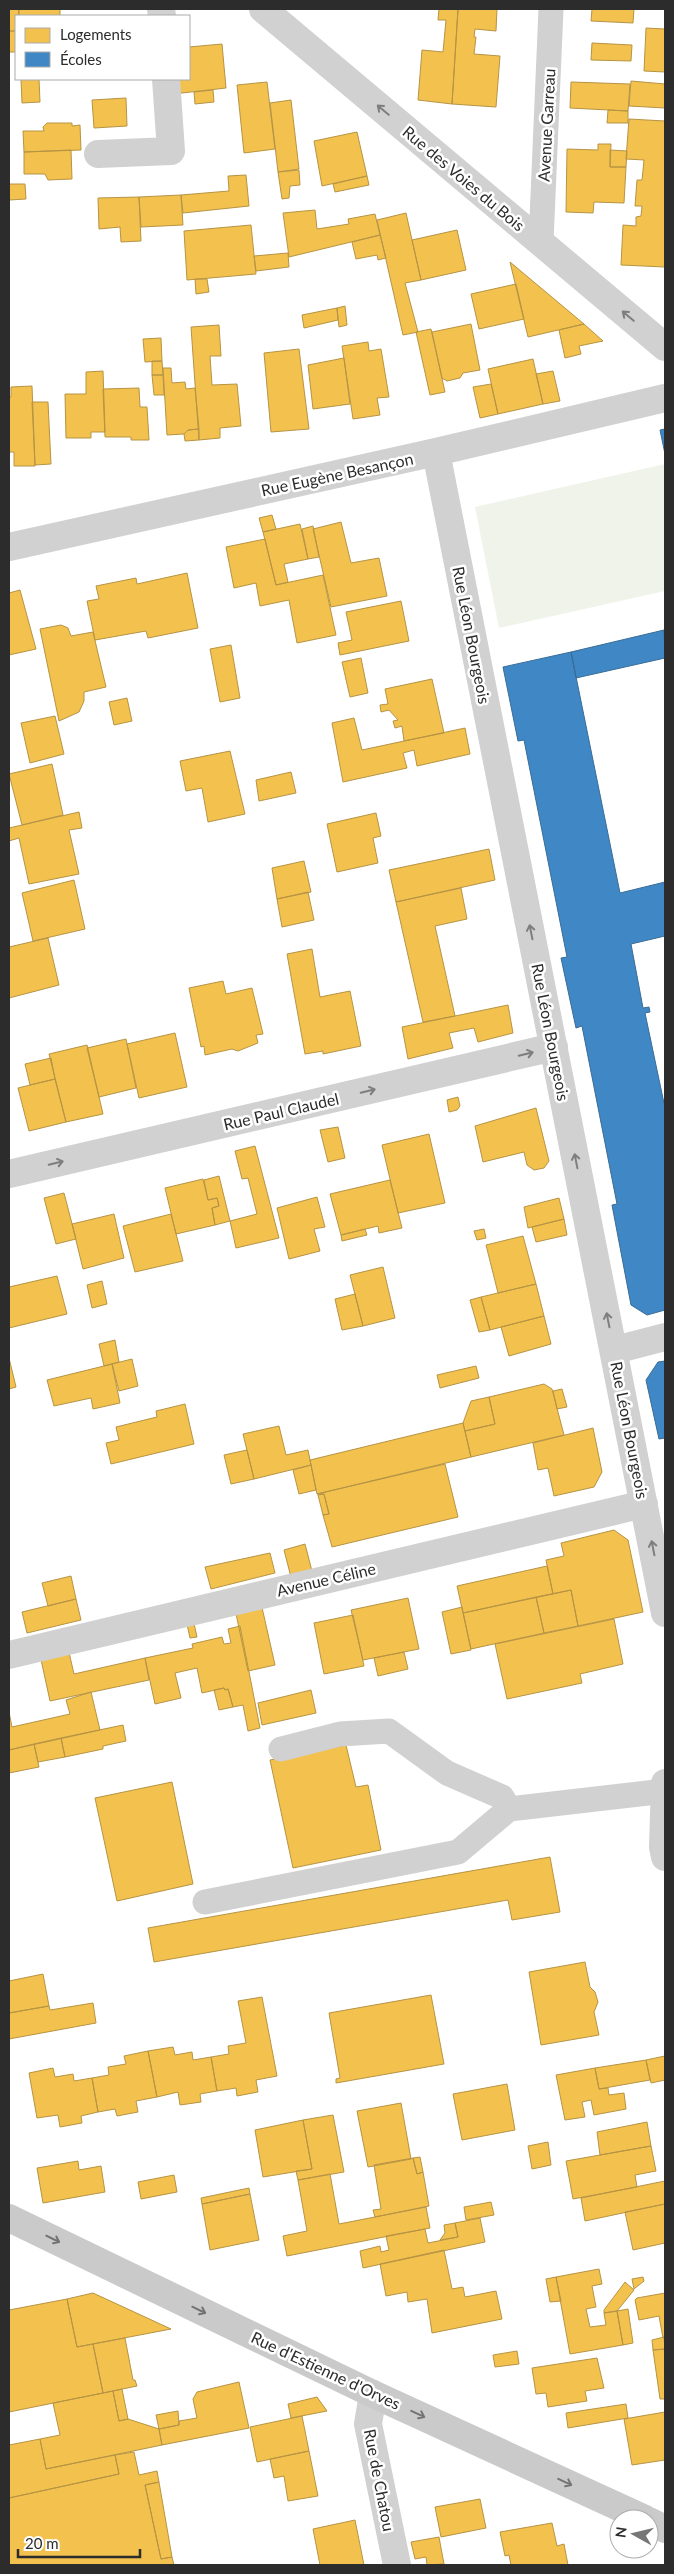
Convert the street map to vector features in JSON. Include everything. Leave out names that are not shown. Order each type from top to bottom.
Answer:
[{"type":"street","name":"Rue des Voies du Bois","points":[[263,9],[665,347]]},
{"type":"street","points":[[98,154],[171,151],[166,80]]},
{"type":"street","name":"Rue Eugène Besançon","points":[[9,546],[436,452],[665,398]]},
{"type":"street","name":"Rue Léon Bourgeois","points":[[436,452],[615,1350],[665,1613]]},
{"type":"street","name":"Rue Paul Claudel","points":[[9,1174],[554,1048]]},
{"type":"street","points":[[615,1350],[665,1337]]},
{"type":"street","name":"Avenue Céline","points":[[9,1654],[644,1504]]},
{"type":"street","points":[[665,1783],[663,1847],[665,1857]]},
{"type":"street","name":"Rue d'Estienne d'Orves","points":[[9,2218],[373,2394],[622,2509]]},
{"type":"street","name":"Rue de Chatou","points":[[373,2394],[368,2424],[397,2565]]},
{"type":"lane","name":"Avenue Garreau","points":[[541,242],[552,9]]},
{"type":"lane","points":[[282,1749],[340,1734],[389,1731],[447,1773],[502,1797],[509,1809]]},
{"type":"lane","points":[[205,1902],[458,1852],[509,1809],[665,1791]]},
{"type":"shaded area","points":[[665,464],[665,591],[499,628],[475,507]]},
{"type":"building: Logements","points":[[9,9],[19,9],[18,15],[15,15],[15,31],[9,31]]},
{"type":"building: Logements","points":[[19,9],[60,9],[60,15],[19,15]]},
{"type":"building: Logements","points":[[439,9],[458,9],[452,104],[418,100],[422,50],[443,52],[446,20],[438,20]]},
{"type":"building: Logements","points":[[458,9],[497,9],[496,31],[475,29],[474,37],[476,37],[474,54],[500,56],[496,107],[452,104]]},
{"type":"building: Logements","points":[[592,9],[634,9],[633,23],[591,21]]},
{"type":"building: Logements","points":[[646,28],[665,29],[665,72],[644,71]]},
{"type":"building: Logements","points":[[9,31],[15,31],[15,52],[9,52]]},
{"type":"building: Logements","points":[[592,43],[632,45],[631,61],[591,60]]},
{"type":"building: Logements","points":[[222,44],[226,88],[173,94],[172,80],[190,80],[190,47]]},
{"type":"building: Logements","points":[[21,80],[39,80],[40,102],[22,103]]},
{"type":"building: Logements","points":[[631,81],[665,84],[665,108],[629,106]]},
{"type":"building: Logements","points":[[267,82],[275,149],[244,153],[237,85]]},
{"type":"building: Logements","points":[[571,82],[630,84],[628,111],[570,108]]},
{"type":"building: Logements","points":[[213,90],[214,102],[195,104],[194,92]]},
{"type":"building: Logements","points":[[126,98],[127,126],[94,128],[92,100]]},
{"type":"building: Logements","points":[[291,100],[299,169],[278,172],[270,103]]},
{"type":"building: Logements","points":[[608,110],[628,111],[628,123],[607,123]]},
{"type":"building: Logements","points":[[629,119],[665,121],[665,267],[621,265],[623,225],[636,226],[636,217],[641,216],[642,206],[635,206],[637,180],[642,180],[644,160],[626,159]]},
{"type":"building: Logements","points":[[47,123],[72,123],[72,126],[80,125],[81,150],[24,152],[23,131],[44,131],[43,127]]},
{"type":"building: Logements","points":[[357,132],[367,176],[322,186],[314,141]]},
{"type":"building: Logements","points":[[598,144],[611,144],[610,167],[626,167],[624,203],[594,202],[593,213],[566,212],[567,149],[598,150]]},
{"type":"building: Logements","points":[[71,150],[72,179],[48,180],[45,174],[24,174],[24,152]]},
{"type":"building: Logements","points":[[610,150],[627,151],[626,167],[610,167]]},
{"type":"building: Logements","points":[[299,170],[300,185],[290,186],[289,198],[282,199],[278,172]]},
{"type":"building: Logements","points":[[246,175],[249,206],[183,213],[181,195],[229,191],[228,176]]},
{"type":"building: Logements","points":[[367,176],[369,185],[335,192],[333,184]]},
{"type":"building: Logements","points":[[9,184],[25,184],[26,199],[9,200]]},
{"type":"building: Logements","points":[[181,195],[183,225],[141,227],[139,197]]},
{"type":"building: Logements","points":[[139,197],[141,241],[121,242],[120,227],[99,229],[98,198]]},
{"type":"building: Logements","points":[[315,210],[317,229],[349,224],[348,219],[375,214],[380,235],[289,257],[283,213]]},
{"type":"building: Logements","points":[[406,213],[421,280],[405,283],[418,332],[403,335],[377,220]]},
{"type":"building: Logements","points":[[251,225],[256,274],[187,280],[184,231]]},
{"type":"building: Logements","points":[[457,230],[466,270],[421,280],[412,240]]},
{"type":"building: Logements","points":[[380,235],[386,258],[378,260],[377,255],[356,259],[352,242]]},
{"type":"building: Logements","points":[[288,253],[289,267],[256,271],[254,256]]},
{"type":"building: Logements","points":[[510,262],[584,324],[528,337]]},
{"type":"building: Logements","points":[[195,279],[207,279],[209,292],[196,294]]},
{"type":"building: Logements","points":[[516,284],[524,319],[479,329],[471,294]]},
{"type":"building: Logements","points":[[345,306],[347,325],[339,327],[337,308]]},
{"type":"building: Logements","points":[[337,308],[338,320],[304,328],[302,315]]},
{"type":"building: Logements","points":[[471,324],[480,370],[463,373],[460,378],[447,381],[442,378],[432,332]]},
{"type":"building: Logements","points":[[584,324],[603,341],[579,346],[581,354],[565,358],[559,330]]},
{"type":"building: Logements","points":[[219,325],[221,356],[210,356],[212,385],[237,384],[241,426],[220,428],[220,438],[199,440],[191,327]]},
{"type":"building: Logements","points":[[431,329],[445,392],[430,395],[416,332]]},
{"type":"building: Logements","points":[[161,338],[162,361],[145,362],[143,339]]},
{"type":"building: Logements","points":[[368,342],[369,351],[381,349],[389,397],[377,398],[380,415],[353,419],[342,346]]},
{"type":"building: Logements","points":[[299,349],[309,429],[271,432],[264,353]]},
{"type":"building: Logements","points":[[344,358],[350,404],[313,409],[308,365]]},
{"type":"building: Logements","points":[[533,359],[543,404],[498,414],[488,369]]},
{"type":"building: Logements","points":[[152,361],[162,361],[163,375],[152,375]]},
{"type":"building: Logements","points":[[163,368],[171,368],[172,383],[185,382],[186,389],[195,388],[199,429],[188,430],[184,434],[167,435]]},
{"type":"building: Logements","points":[[103,371],[105,432],[91,432],[91,438],[66,438],[65,394],[86,394],[86,372]]},
{"type":"building: Logements","points":[[553,371],[560,401],[543,404],[536,374]]},
{"type":"building: Logements","points":[[152,375],[163,375],[164,395],[154,395]]},
{"type":"building: Logements","points":[[491,384],[498,414],[480,418],[473,387]]},
{"type":"building: Logements","points":[[32,386],[35,466],[14,466],[14,452],[9,452],[9,397],[11,397],[11,387]]},
{"type":"building: Logements","points":[[139,388],[140,407],[147,407],[149,440],[131,440],[131,437],[105,437],[103,389]]},
{"type":"building: Logements","points":[[32,402],[48,402],[51,464],[35,465]]},
{"type":"building: Logements","points":[[199,429],[199,440],[185,441],[184,434],[188,430]]},
{"type":"building: Logements","points":[[272,515],[276,529],[263,532],[259,518]]},
{"type":"building: Logements","points":[[341,522],[351,563],[379,558],[387,596],[331,607],[313,529]]},
{"type":"building: Logements","points":[[300,524],[308,559],[284,564],[288,582],[276,585],[263,532]]},
{"type":"building: Logements","points":[[313,526],[319,557],[308,559],[302,529]]},
{"type":"building: Logements","points":[[265,539],[276,585],[323,575],[336,635],[297,643],[289,600],[260,606],[256,583],[234,588],[226,547]]},
{"type":"building: Logements","points":[[187,573],[198,628],[148,638],[146,631],[95,640],[87,601],[99,599],[96,586],[136,578],[137,584]]},
{"type":"building: Logements","points":[[20,590],[36,649],[9,655],[9,593]]},
{"type":"building: Logements","points":[[401,601],[409,641],[340,655],[338,643],[352,640],[346,612]]},
{"type":"building: Logements","points":[[61,625],[68,628],[71,636],[93,632],[106,687],[84,692],[84,701],[79,712],[59,721],[40,629]]},
{"type":"building: Logements","points":[[231,645],[240,698],[220,702],[210,649]]},
{"type":"building: Logements","points":[[361,658],[368,693],[350,697],[342,662]]},
{"type":"building: Logements","points":[[432,679],[444,733],[404,741],[402,726],[395,728],[393,721],[398,720],[389,710],[381,712],[380,705],[388,704],[385,689]]},
{"type":"building: Logements","points":[[127,698],[132,721],[114,725],[109,702]]},
{"type":"building: Logements","points":[[55,716],[64,754],[30,763],[21,723]]},
{"type":"building: Logements","points":[[354,718],[362,750],[465,728],[470,754],[417,766],[414,750],[403,753],[407,768],[343,782],[332,723]]},
{"type":"building: Logements","points":[[230,751],[245,814],[208,822],[202,788],[186,791],[180,761]]},
{"type":"building: Logements","points":[[52,764],[63,815],[22,825],[9,774]]},
{"type":"building: Logements","points":[[291,772],[296,793],[259,801],[256,780]]},
{"type":"building: Logements","points":[[79,812],[82,828],[69,830],[79,874],[29,884],[19,838],[9,841],[9,828]]},
{"type":"building: Logements","points":[[376,813],[381,836],[373,838],[378,863],[337,872],[327,824]]},
{"type":"building: Logements","points":[[489,849],[495,880],[396,902],[389,870]]},
{"type":"building: Logements","points":[[304,861],[311,892],[277,899],[272,868]]},
{"type":"building: Logements","points":[[74,880],[85,929],[33,941],[22,893]]},
{"type":"building: Logements","points":[[461,888],[467,919],[435,926],[455,1016],[423,1022],[396,902]]},
{"type":"building: Logements","points":[[308,892],[314,920],[282,927],[277,899]]},
{"type":"building: Logements","points":[[48,938],[59,985],[9,998],[9,947]]},
{"type":"building: Logements","points":[[312,949],[320,997],[350,991],[361,1046],[323,1054],[323,1051],[305,1054],[287,954]]},
{"type":"building: Logements","points":[[223,981],[226,994],[252,988],[263,1034],[256,1035],[258,1043],[238,1051],[232,1049],[205,1055],[204,1046],[201,1047],[189,988]]},
{"type":"building: Logements","points":[[508,1005],[513,1033],[478,1042],[474,1028],[449,1033],[453,1048],[408,1059],[402,1027]]},
{"type":"building: Logements","points":[[175,1033],[187,1087],[139,1098],[127,1044]]},
{"type":"building: Logements","points":[[126,1039],[136,1088],[99,1097],[87,1048]]},
{"type":"building: Logements","points":[[87,1045],[103,1114],[66,1122],[49,1054]]},
{"type":"building: Logements","points":[[51,1058],[55,1079],[30,1085],[25,1064]]},
{"type":"building: Logements","points":[[55,1079],[66,1122],[29,1131],[18,1088]]},
{"type":"building: Logements","points":[[458,1097],[460,1106],[457,1110],[449,1112],[447,1100]]},
{"type":"building: Logements","points":[[536,1108],[549,1161],[544,1168],[534,1170],[527,1165],[524,1152],[483,1162],[475,1126]]},
{"type":"building: Logements","points":[[338,1127],[345,1158],[328,1162],[320,1130]]},
{"type":"building: Logements","points":[[429,1134],[445,1203],[398,1213],[382,1145]]},
{"type":"building: Logements","points":[[255,1146],[279,1238],[236,1248],[230,1221],[257,1214],[248,1178],[242,1179],[235,1151]]},
{"type":"building: Logements","points":[[219,1176],[230,1221],[215,1225],[212,1208],[219,1206],[217,1198],[208,1200],[204,1180]]},
{"type":"building: Logements","points":[[203,1179],[208,1200],[217,1198],[219,1206],[212,1208],[215,1225],[176,1234],[165,1188]]},
{"type":"building: Logements","points":[[390,1180],[402,1228],[379,1233],[378,1226],[341,1235],[330,1194]]},
{"type":"building: Logements","points":[[64,1193],[76,1239],[56,1244],[44,1198]]},
{"type":"building: Logements","points":[[317,1197],[325,1227],[314,1229],[320,1251],[289,1259],[277,1208]]},
{"type":"building: Logements","points":[[559,1198],[564,1219],[528,1228],[524,1207]]},
{"type":"building: Logements","points":[[114,1214],[124,1258],[83,1269],[72,1224]]},
{"type":"building: Logements","points":[[171,1214],[183,1261],[135,1272],[123,1226]]},
{"type":"building: Logements","points":[[564,1219],[567,1235],[536,1242],[532,1227]]},
{"type":"building: Logements","points":[[365,1229],[367,1235],[342,1241],[341,1235]]},
{"type":"building: Logements","points":[[484,1229],[486,1238],[477,1240],[474,1231]]},
{"type":"building: Logements","points":[[523,1236],[536,1284],[498,1293],[486,1245]]},
{"type":"building: Logements","points":[[383,1267],[395,1318],[363,1326],[350,1275]]},
{"type":"building: Logements","points":[[57,1276],[67,1314],[9,1328],[9,1287]]},
{"type":"building: Logements","points":[[102,1281],[107,1304],[92,1308],[87,1285]]},
{"type":"building: Logements","points":[[536,1284],[544,1316],[490,1330],[481,1297]]},
{"type":"building: Logements","points":[[355,1294],[363,1326],[342,1330],[335,1299]]},
{"type":"building: Logements","points":[[481,1297],[490,1330],[479,1332],[470,1300]]},
{"type":"building: Logements","points":[[544,1316],[551,1344],[509,1356],[501,1327]]},
{"type":"building: Logements","points":[[115,1340],[119,1362],[104,1366],[99,1344]]},
{"type":"building: Logements","points":[[9,1358],[16,1387],[9,1389]]},
{"type":"building: Logements","points":[[132,1359],[138,1386],[119,1391],[112,1364]]},
{"type":"building: Logements","points":[[112,1364],[120,1403],[93,1409],[91,1398],[54,1406],[47,1380]]},
{"type":"building: Logements","points":[[476,1366],[479,1378],[440,1388],[437,1375]]},
{"type":"building: Logements","points":[[544,1384],[552,1389],[564,1435],[471,1457],[465,1431],[495,1424],[489,1397]]},
{"type":"building: Logements","points":[[562,1389],[567,1407],[557,1409],[553,1391]]},
{"type":"building: Logements","points":[[489,1397],[495,1424],[465,1431],[463,1423],[471,1401]]},
{"type":"building: Logements","points":[[185,1404],[194,1444],[111,1464],[106,1443],[119,1440],[116,1427],[157,1417],[156,1411]]},
{"type":"building: Logements","points":[[463,1423],[471,1457],[317,1494],[310,1460]]},
{"type":"building: Logements","points":[[279,1426],[286,1455],[308,1450],[311,1465],[254,1479],[243,1434]]},
{"type":"building: Logements","points":[[593,1428],[602,1472],[594,1487],[554,1496],[548,1468],[538,1470],[533,1443]]},
{"type":"building: Logements","points":[[247,1450],[254,1479],[231,1484],[224,1455]]},
{"type":"building: Logements","points":[[445,1464],[458,1517],[332,1547],[323,1515],[329,1514],[324,1494],[317,1494]]},
{"type":"building: Logements","points":[[311,1465],[316,1490],[299,1494],[293,1470]]},
{"type":"building: Logements","points":[[324,1494],[329,1514],[323,1515],[318,1495]]},
{"type":"building: Logements","points":[[614,1530],[628,1540],[643,1612],[578,1626],[571,1590],[553,1594],[546,1560],[564,1556],[561,1543]]},
{"type":"building: Logements","points":[[305,1544],[313,1575],[292,1581],[284,1550]]},
{"type":"building: Logements","points":[[270,1553],[275,1573],[211,1589],[205,1567]]},
{"type":"building: Logements","points":[[547,1566],[553,1594],[463,1613],[457,1586]]},
{"type":"building: Logements","points":[[71,1576],[76,1599],[48,1606],[42,1583]]},
{"type":"building: Logements","points":[[571,1590],[578,1626],[544,1633],[536,1597]]},
{"type":"building: Logements","points":[[536,1597],[544,1633],[471,1649],[463,1613]]},
{"type":"building: Logements","points":[[408,1598],[419,1649],[363,1660],[351,1610]]},
{"type":"building: Logements","points":[[76,1599],[81,1620],[27,1633],[22,1612]]},
{"type":"building: Logements","points":[[261,1603],[275,1665],[248,1671],[235,1609]]},
{"type":"building: Logements","points":[[462,1607],[471,1650],[451,1654],[442,1612]]},
{"type":"building: Logements","points":[[353,1615],[364,1666],[324,1674],[314,1623]]},
{"type":"building: Logements","points":[[193,1619],[197,1637],[190,1638],[186,1620]]},
{"type":"building: Logements","points":[[614,1619],[623,1664],[580,1674],[582,1683],[507,1699],[495,1644]]},
{"type":"building: Logements","points":[[240,1626],[260,1728],[248,1731],[243,1705],[233,1707],[228,1689],[225,1690],[224,1688],[202,1693],[197,1668],[175,1673],[181,1698],[155,1704],[145,1658],[193,1648],[192,1644],[222,1637],[224,1644],[231,1643],[228,1629]]},
{"type":"building: Logements","points":[[68,1648],[74,1674],[145,1658],[149,1680],[50,1701],[40,1655]]},
{"type":"building: Logements","points":[[404,1652],[408,1669],[378,1676],[374,1658]]},
{"type":"building: Logements","points":[[224,1688],[225,1690],[228,1689],[233,1707],[219,1710],[214,1690]]},
{"type":"building: Logements","points":[[311,1690],[316,1713],[262,1725],[258,1703]]},
{"type":"building: Logements","points":[[91,1692],[100,1730],[9,1750],[9,1712],[12,1727],[70,1714],[66,1700]]},
{"type":"building: Logements","points":[[123,1725],[126,1741],[103,1746],[103,1749],[65,1757],[61,1738]]},
{"type":"building: Logements","points":[[61,1738],[65,1757],[38,1762],[34,1744]]},
{"type":"building: Logements","points":[[34,1744],[39,1767],[9,1773],[9,1750]]},
{"type":"building: Logements","points":[[346,1745],[356,1787],[368,1785],[381,1850],[293,1868],[270,1760]]},
{"type":"building: Logements","points":[[172,1782],[193,1884],[117,1901],[95,1798]]},
{"type":"building: Logements","points":[[550,1857],[560,1912],[512,1920],[508,1900],[154,1962],[148,1928]]},
{"type":"building: Logements","points":[[585,1962],[590,1987],[595,1992],[598,2002],[594,2012],[599,2035],[541,2045],[529,1972]]},
{"type":"building: Logements","points":[[43,1974],[49,2006],[9,2013],[9,1981]]},
{"type":"building: Logements","points":[[431,1995],[444,2064],[336,2083],[336,2079],[340,2078],[329,2013]]},
{"type":"building: Logements","points":[[262,1997],[277,2076],[256,2080],[258,2092],[237,2096],[236,2088],[217,2091],[211,2057],[229,2054],[228,2046],[246,2043],[238,2001]]},
{"type":"building: Logements","points":[[93,2003],[96,2023],[9,2039],[9,2013],[49,2006],[50,2010]]},
{"type":"building: Logements","points":[[173,2047],[175,2055],[192,2052],[193,2060],[211,2057],[217,2091],[200,2094],[201,2102],[180,2105],[178,2092],[157,2097],[148,2051]]},
{"type":"building: Logements","points":[[148,2051],[157,2097],[136,2101],[138,2112],[117,2116],[115,2109],[98,2112],[92,2078],[109,2075],[108,2067],[126,2064],[124,2056]]},
{"type":"building: Logements","points":[[665,2056],[665,2080],[651,2083],[646,2060]]},
{"type":"building: Logements","points":[[646,2060],[650,2080],[599,2089],[595,2068]]},
{"type":"building: Logements","points":[[53,2068],[55,2077],[73,2074],[74,2081],[92,2078],[98,2112],[81,2116],[82,2123],[60,2127],[58,2115],[37,2118],[29,2073]]},
{"type":"building: Logements","points":[[595,2068],[599,2089],[608,2088],[609,2095],[624,2093],[626,2109],[594,2115],[591,2100],[582,2102],[585,2117],[565,2120],[556,2075]]},
{"type":"building: Logements","points":[[507,2084],[515,2130],[462,2140],[453,2094]]},
{"type":"building: Logements","points":[[401,2103],[411,2159],[368,2167],[357,2111]]},
{"type":"building: Logements","points":[[333,2115],[344,2172],[298,2180],[296,2171],[312,2169],[303,2120]]},
{"type":"building: Logements","points":[[303,2120],[312,2169],[263,2177],[255,2130]]},
{"type":"building: Logements","points":[[647,2122],[651,2146],[600,2155],[597,2132]]},
{"type":"building: Logements","points":[[548,2142],[551,2165],[532,2169],[528,2146]]},
{"type":"building: Logements","points":[[651,2146],[656,2171],[635,2175],[637,2187],[573,2199],[566,2161]]},
{"type":"building: Logements","points":[[420,2157],[423,2172],[417,2174],[413,2158]]},
{"type":"building: Logements","points":[[413,2158],[417,2174],[423,2172],[429,2206],[375,2217],[373,2210],[381,2209],[374,2165]]},
{"type":"building: Logements","points":[[78,2161],[79,2170],[101,2166],[105,2192],[43,2203],[37,2168]]},
{"type":"building: Logements","points":[[330,2174],[339,2224],[426,2207],[430,2228],[287,2256],[283,2236],[307,2231],[298,2180]]},
{"type":"building: Logements","points":[[174,2175],[177,2192],[141,2199],[138,2182]]},
{"type":"building: Logements","points":[[665,2181],[665,2204],[585,2221],[581,2198]]},
{"type":"building: Logements","points":[[249,2188],[250,2194],[202,2204],[201,2198]]},
{"type":"building: Logements","points":[[250,2194],[259,2240],[210,2250],[202,2204]]},
{"type":"building: Logements","points":[[491,2202],[494,2215],[466,2220],[464,2207]]},
{"type":"building: Logements","points":[[665,2204],[665,2243],[633,2250],[625,2212]]},
{"type":"building: Logements","points":[[480,2218],[485,2242],[363,2268],[360,2251],[380,2246],[381,2252],[389,2250],[386,2236],[425,2229],[428,2243],[458,2237],[455,2223]]},
{"type":"building: Logements","points":[[455,2223],[458,2237],[440,2240],[445,2233],[444,2225]]},
{"type":"building: Logements","points":[[444,2250],[452,2289],[463,2287],[465,2297],[496,2291],[502,2319],[432,2333],[427,2299],[408,2302],[407,2292],[386,2296],[380,2264]]},
{"type":"building: Logements","points":[[599,2269],[602,2284],[592,2286],[596,2307],[586,2309],[590,2327],[606,2325],[604,2313],[617,2311],[623,2345],[570,2354],[556,2277]]},
{"type":"building: Logements","points":[[556,2277],[561,2301],[550,2302],[546,2279]]},
{"type":"building: Logements","points":[[643,2277],[644,2281],[634,2289],[632,2279]]},
{"type":"building: Logements","points":[[625,2282],[634,2290],[617,2311],[604,2313],[604,2310]]},
{"type":"building: Logements","points":[[93,2293],[171,2329],[77,2347],[67,2299]]},
{"type":"building: Logements","points":[[665,2293],[665,2337],[663,2338],[659,2316],[639,2320],[635,2300]]},
{"type":"building: Logements","points":[[67,2299],[77,2347],[93,2344],[103,2393],[9,2412],[9,2310]]},
{"type":"building: Logements","points":[[628,2309],[633,2343],[623,2345],[617,2311]]},
{"type":"building: Logements","points":[[664,2337],[665,2349],[653,2350],[652,2340]]},
{"type":"building: Logements","points":[[125,2338],[133,2380],[135,2380],[137,2386],[103,2393],[93,2344]]},
{"type":"building: Logements","points":[[665,2349],[665,2399],[660,2399],[653,2350]]},
{"type":"building: Logements","points":[[517,2351],[519,2364],[495,2367],[493,2355]]},
{"type":"building: Logements","points":[[597,2358],[604,2388],[585,2391],[587,2401],[548,2407],[546,2393],[536,2394],[532,2368]]},
{"type":"building: Logements","points":[[239,2382],[249,2428],[162,2445],[159,2429],[179,2425],[179,2421],[197,2418],[193,2399],[197,2392]]},
{"type":"building: Logements","points":[[122,2389],[128,2419],[119,2421],[113,2391]]},
{"type":"building: Logements","points":[[113,2391],[119,2421],[128,2419],[159,2429],[162,2445],[46,2469],[40,2439],[60,2435],[53,2403]]},
{"type":"building: Logements","points":[[317,2397],[327,2411],[291,2418],[288,2404]]},
{"type":"building: Logements","points":[[626,2404],[628,2418],[568,2428],[566,2413]]},
{"type":"building: Logements","points":[[178,2411],[179,2425],[159,2429],[156,2415]]},
{"type":"building: Logements","points":[[665,2412],[665,2460],[632,2465],[624,2419]]},
{"type":"building: Logements","points":[[302,2416],[309,2451],[257,2462],[250,2427]]},
{"type":"building: Logements","points":[[40,2439],[46,2469],[115,2455],[119,2474],[9,2498],[9,2445]]},
{"type":"building: Logements","points":[[309,2451],[318,2496],[288,2501],[284,2476],[274,2478],[270,2459]]},
{"type":"building: Logements","points":[[134,2452],[139,2475],[157,2471],[159,2482],[145,2485],[161,2559],[172,2557],[174,2565],[9,2565],[9,2498],[119,2474],[115,2455]]},
{"type":"building: Logements","points":[[159,2482],[172,2557],[161,2559],[145,2485]]},
{"type":"building: Logements","points":[[480,2499],[486,2528],[441,2537],[435,2507]]},
{"type":"building: Logements","points":[[355,2520],[364,2565],[320,2565],[313,2529]]},
{"type":"building: Logements","points":[[552,2523],[557,2546],[564,2544],[568,2565],[511,2565],[509,2555],[505,2556],[500,2532]]},
{"type":"building: Logements","points":[[439,2537],[444,2564],[427,2565],[426,2557],[415,2559],[411,2542]]},
{"type":"building: Écoles","points":[[665,429],[665,454],[660,430]]},
{"type":"building: Écoles","points":[[664,630],[665,658],[576,678],[571,652]]},
{"type":"building: Écoles","points":[[571,652],[620,893],[665,882],[665,936],[631,944],[643,1008],[649,1007],[650,1012],[645,1013],[665,1108],[665,1310],[647,1315],[631,1305],[612,1205],[617,1204],[582,1026],[576,1028],[561,958],[567,957],[524,740],[518,741],[503,667]]},
{"type":"building: Écoles","points":[[665,1361],[665,1438],[659,1439],[646,1380],[658,1362]]}]
